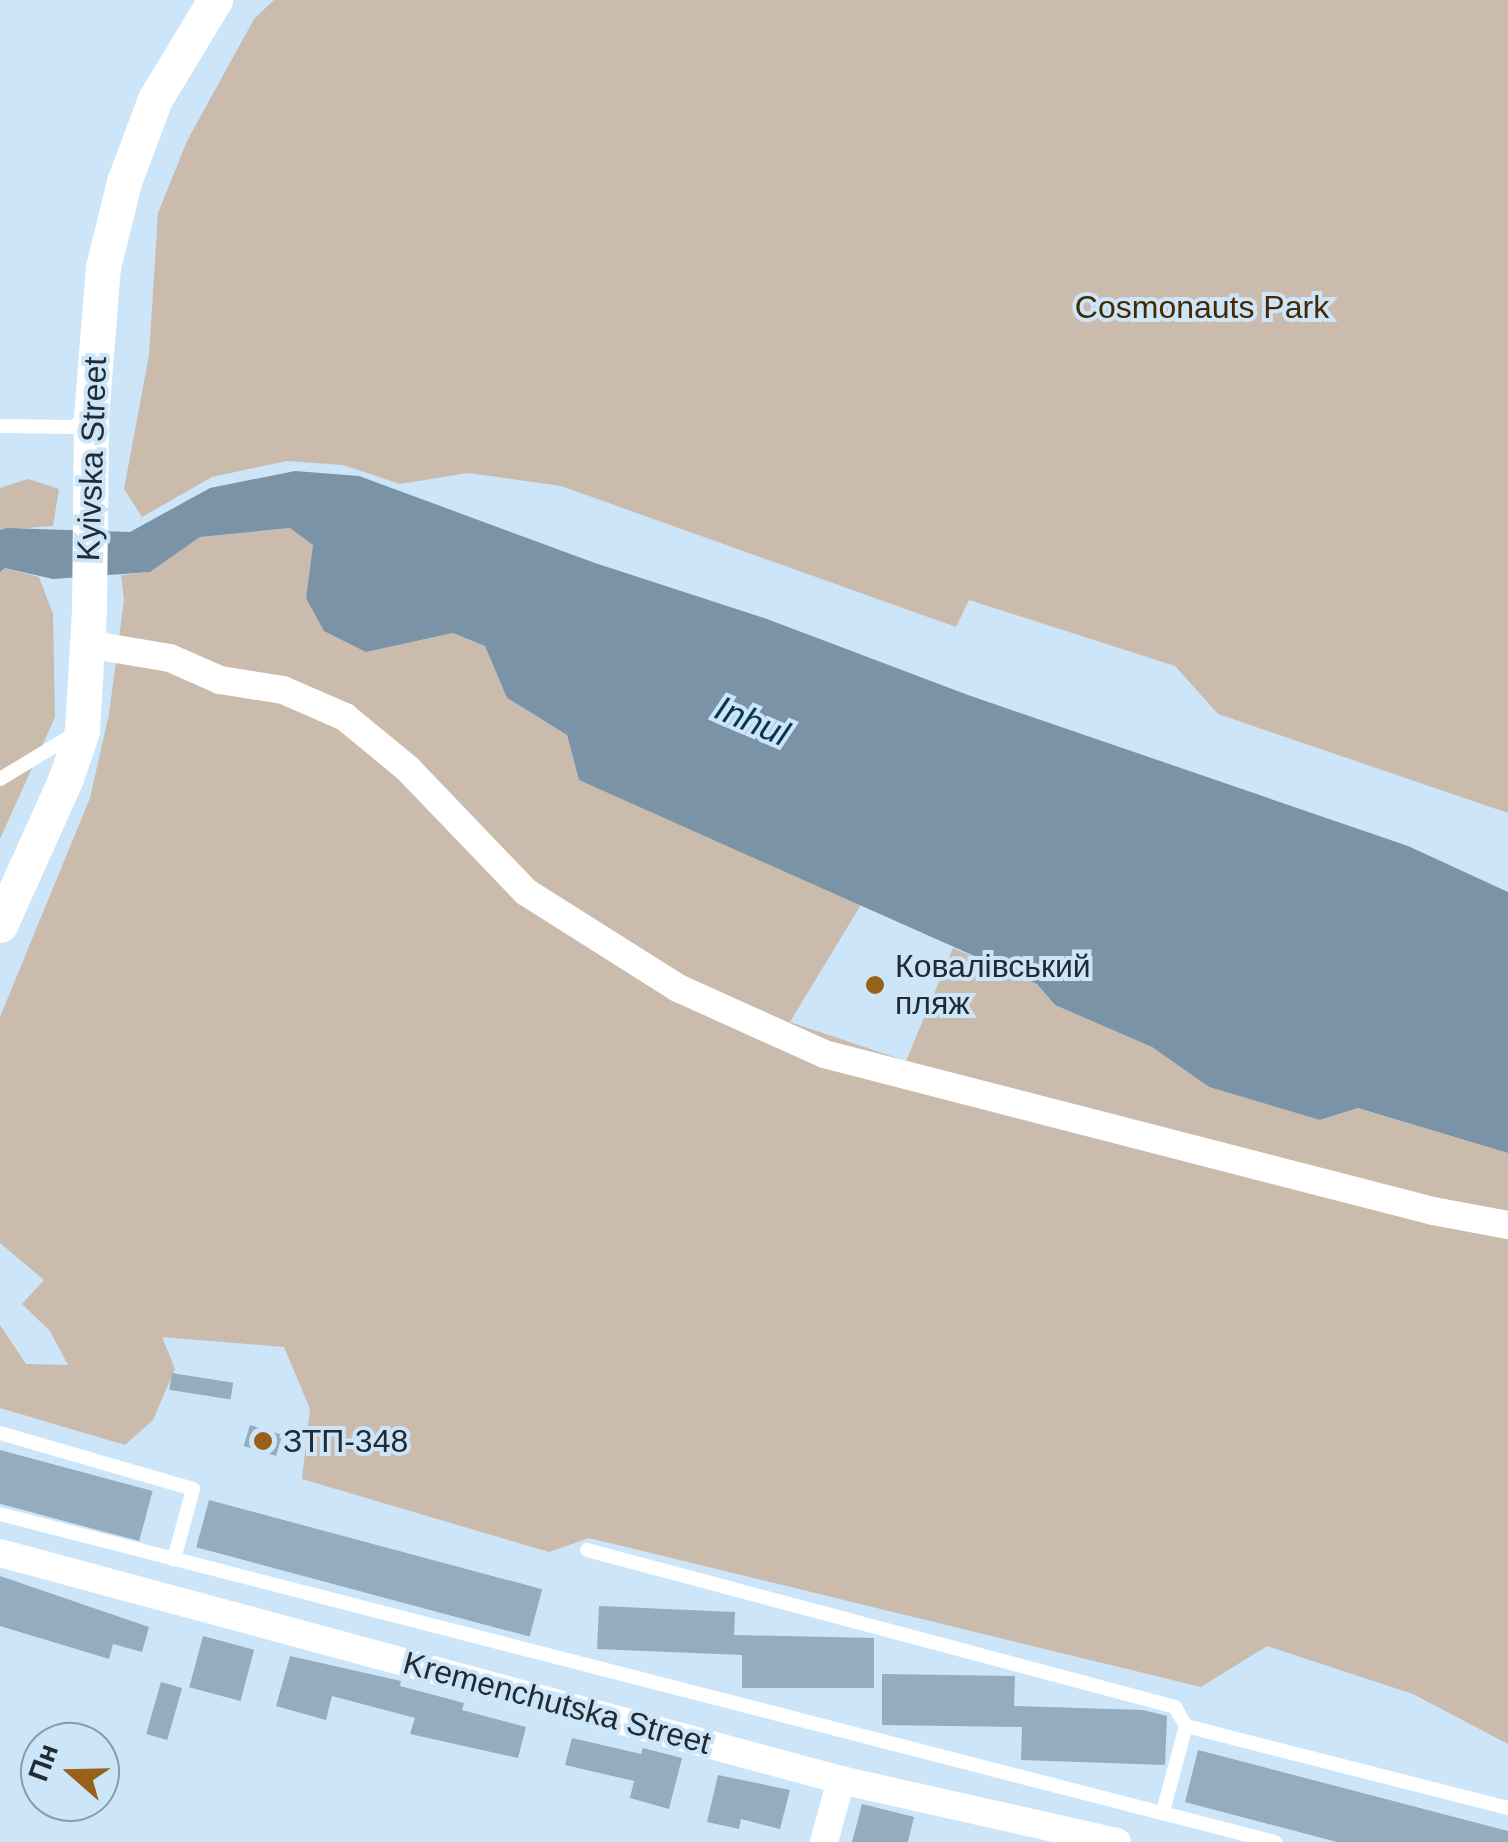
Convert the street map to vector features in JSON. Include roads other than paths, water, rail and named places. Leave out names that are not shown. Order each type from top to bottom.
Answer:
[{"type":"street","name":"Kyivska Street","points":[[0,926],[66,778],[82,731],[88,627],[88,460],[103,267],[124,182],[155,99],[215,0]]},
{"type":"street","points":[[88,627],[220,680],[283,690],[346,717],[421,782],[526,892],[678,988],[824,1054],[1395,1202],[1508,1225]]},
{"type":"street","name":"Kremenchutska Street","points":[[0,1553],[842,1780],[1117,1842]]},
{"type":"street","points":[[824,1842],[842,1780]]},
{"type":"lane","points":[[0,426],[73,428],[90,416]]},
{"type":"lane","points":[[0,780],[82,731]]},
{"type":"lane","points":[[0,1433],[192,1488],[174,1560]]},
{"type":"lane","points":[[0,1514],[1276,1842]]},
{"type":"lane","points":[[587,1550],[1175,1707],[1186,1726],[1163,1811]]},
{"type":"lane","points":[[1186,1726],[1508,1808]]},
{"type":"water","name":"Inhul","points":[[295,471],[359,476],[595,563],[767,619],[968,695],[1408,846],[1508,892],[1508,1153],[1358,1108],[1320,1120],[1209,1087],[1152,1047],[1055,1005],[1037,984],[579,780],[567,735],[507,698],[485,646],[453,633],[366,652],[324,631],[306,598],[313,545],[290,528],[200,537],[150,572],[53,579],[5,568],[0,572],[0,530],[130,532],[210,488]]},
{"type":"place","name":"Ковалівський пляж","points":[[875,985]]},
{"type":"place","name":"ЗТП-348","points":[[263,1441]]},
{"type":"park label","name":"Cosmonauts Park","points":[[1202,307]]}]
